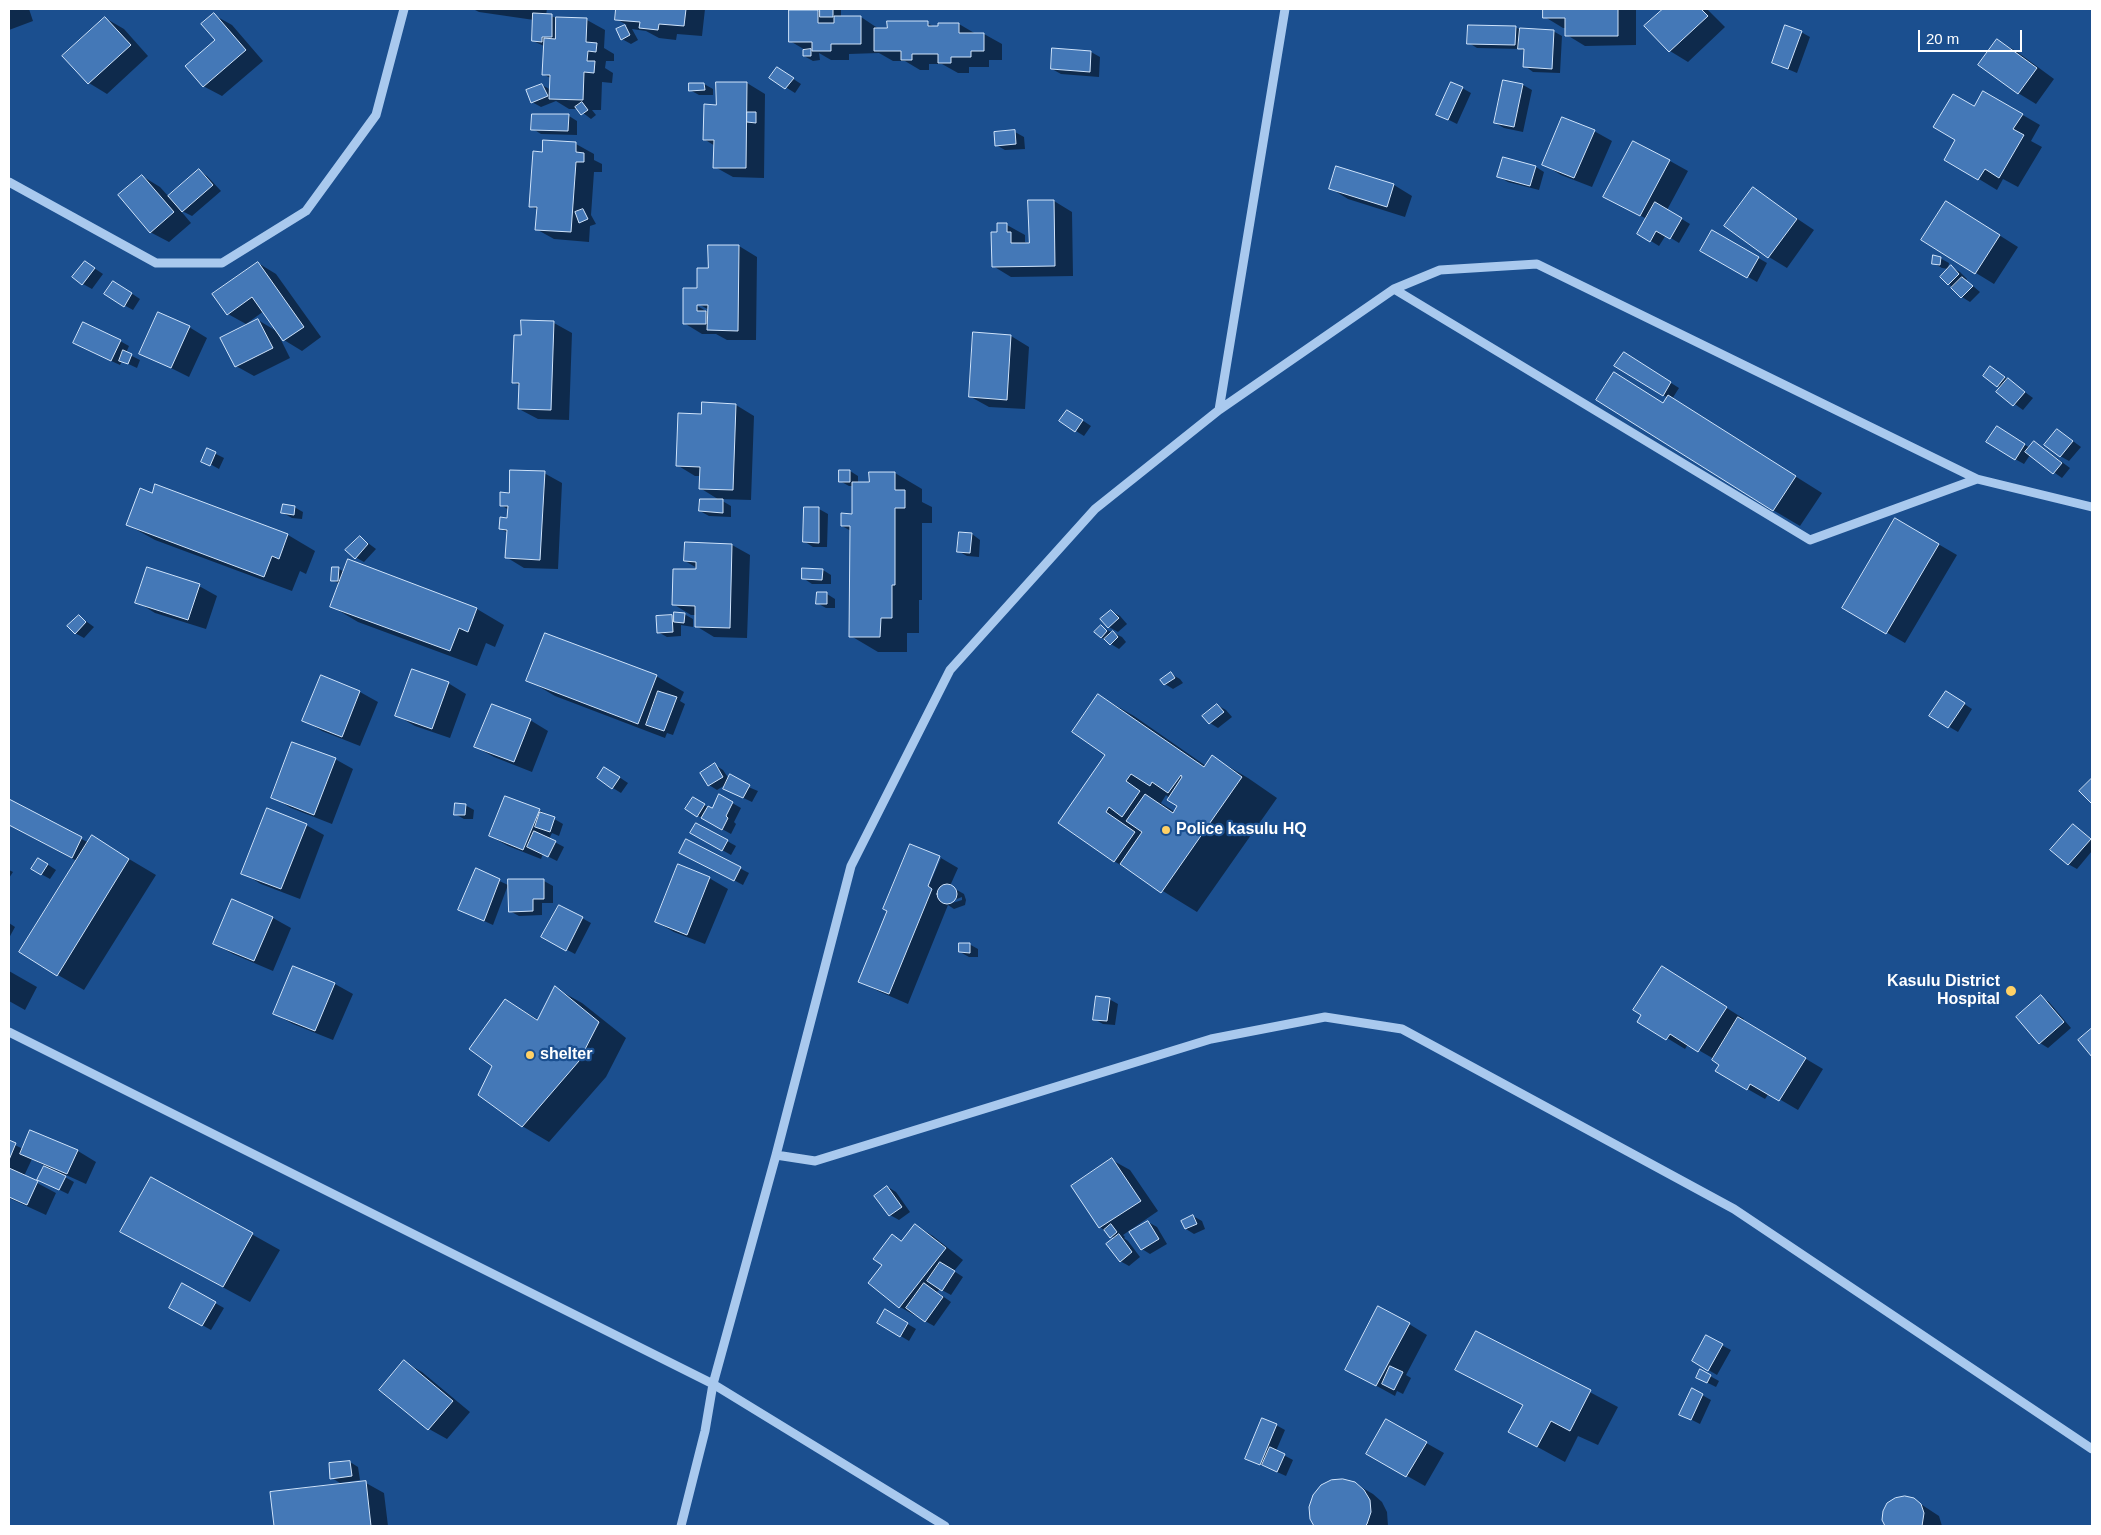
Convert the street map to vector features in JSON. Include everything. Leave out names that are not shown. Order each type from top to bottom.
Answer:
[{"type":"street","points":[[9,182],[156,264],[222,264],[306,211],[376,115],[404,9]]},
{"type":"street","points":[[1219,410],[1285,9]]},
{"type":"street","points":[[681,1526],[705,1431],[713,1384],[776,1156],[851,866],[950,670],[1095,509],[1219,410],[1394,289],[1440,270],[1537,264],[1977,479],[2092,507]]},
{"type":"street","points":[[1394,289],[1810,540],[1977,479]]},
{"type":"street","points":[[776,1156],[815,1161],[1211,1039],[1325,1017],[1402,1029],[1734,1209],[2092,1449]]},
{"type":"street","points":[[9,1032],[713,1384],[945,1526]]},
{"type":"building","points":[[616,9],[686,9],[684,26],[659,24],[658,30],[639,28],[640,22],[615,20]]},
{"type":"building","points":[[820,9],[833,9],[833,17],[820,17]]},
{"type":"building","points":[[1543,9],[1618,9],[1618,36],[1565,36],[1565,18],[1543,18]]},
{"type":"building","points":[[1663,9],[1701,9],[1708,16],[1669,52],[1644,26]]},
{"type":"building","points":[[789,10],[818,10],[818,23],[834,23],[834,16],[861,16],[861,44],[831,44],[831,51],[812,51],[812,42],[789,42]]},
{"type":"building","points":[[214,13],[246,50],[203,87],[185,66],[215,40],[201,24]]},
{"type":"building","points":[[533,13],[552,14],[552,37],[542,37],[542,42],[532,41]]},
{"type":"building","points":[[105,17],[131,45],[88,84],[62,56]]},
{"type":"building","points":[[556,17],[587,18],[586,42],[597,43],[596,52],[588,51],[587,61],[595,61],[594,73],[584,72],[583,100],[549,99],[550,75],[542,75],[544,38],[555,39]]},
{"type":"building","points":[[887,21],[928,21],[928,26],[938,26],[938,23],[959,23],[959,33],[984,33],[984,51],[971,51],[971,57],[951,57],[951,63],[938,63],[938,54],[912,54],[912,60],[901,60],[901,51],[874,51],[874,28],[887,28]]},
{"type":"building","points":[[625,25],[630,35],[621,40],[616,29]]},
{"type":"building","points":[[1468,25],[1516,26],[1515,45],[1467,44]]},
{"type":"building","points":[[1785,25],[1802,31],[1788,69],[1772,63]]},
{"type":"building","points":[[1520,28],[1554,30],[1552,69],[1523,67],[1524,49],[1518,49]]},
{"type":"building","points":[[1997,39],[2037,68],[2018,94],[1978,65]]},
{"type":"building","points":[[1052,48],[1091,51],[1090,72],[1051,69]]},
{"type":"building","points":[[811,49],[811,56],[803,56],[803,50]]},
{"type":"building","points":[[777,67],[794,78],[785,89],[769,78]]},
{"type":"building","points":[[1503,80],[1523,84],[1514,127],[1494,123]]},
{"type":"building","points":[[716,82],[747,82],[746,168],[713,168],[714,140],[703,140],[704,104],[716,105]]},
{"type":"building","points":[[1451,82],[1463,87],[1448,120],[1436,115]]},
{"type":"building","points":[[689,83],[704,83],[705,90],[689,91]]},
{"type":"building","points":[[542,84],[548,96],[531,103],[526,90]]},
{"type":"building","points":[[1983,91],[2023,114],[2013,129],[2024,135],[1999,178],[1985,169],[1978,180],[1944,160],[1955,140],[1933,127],[1953,94],[1974,106]]},
{"type":"building","points":[[582,102],[588,110],[581,115],[575,107]]},
{"type":"building","points":[[747,112],[756,112],[756,123],[747,122]]},
{"type":"building","points":[[532,114],[569,114],[568,131],[531,130]]},
{"type":"building","points":[[1562,117],[1595,130],[1574,178],[1542,165]]},
{"type":"building","points":[[1015,130],[1016,144],[995,146],[994,132]]},
{"type":"building","points":[[543,140],[576,142],[576,152],[584,153],[584,162],[576,162],[571,232],[535,230],[537,207],[529,207],[533,151],[542,152]]},
{"type":"building","points":[[1633,141],[1670,160],[1640,216],[1603,197]]},
{"type":"building","points":[[1503,157],[1536,166],[1530,186],[1497,177]]},
{"type":"building","points":[[1336,166],[1394,184],[1387,207],[1329,189]]},
{"type":"building","points":[[199,169],[213,185],[182,212],[168,196]]},
{"type":"building","points":[[142,175],[174,212],[150,233],[118,195]]},
{"type":"building","points":[[1753,187],[1797,219],[1768,258],[1724,226]]},
{"type":"building","points":[[1028,200],[1054,200],[1055,266],[992,267],[991,232],[997,232],[997,223],[1007,223],[1007,232],[1011,232],[1011,243],[1029,243]]},
{"type":"building","points":[[1946,201],[2000,235],[1975,274],[1921,240]]},
{"type":"building","points":[[1655,202],[1682,218],[1670,239],[1656,231],[1650,242],[1637,234]]},
{"type":"building","points":[[583,209],[588,219],[579,223],[575,212]]},
{"type":"building","points":[[1712,230],[1759,257],[1747,278],[1700,251]]},
{"type":"building","points":[[708,245],[739,245],[738,331],[707,330],[708,305],[697,305],[697,311],[706,311],[706,324],[683,324],[683,288],[697,288],[697,268],[708,268]]},
{"type":"building","points":[[1933,255],[1941,257],[1940,265],[1932,264]]},
{"type":"building","points":[[85,261],[95,268],[82,285],[72,277]]},
{"type":"building","points":[[258,262],[304,327],[283,341],[252,297],[227,315],[212,294]]},
{"type":"building","points":[[1951,265],[1959,274],[1948,285],[1940,277]]},
{"type":"building","points":[[1962,277],[1973,286],[1961,298],[1951,288]]},
{"type":"building","points":[[113,281],[132,293],[124,307],[104,294]]},
{"type":"building","points":[[158,312],[190,326],[171,368],[139,354]]},
{"type":"building","points":[[258,319],[273,348],[235,367],[220,338]]},
{"type":"building","points":[[521,320],[554,321],[551,410],[518,409],[519,383],[512,383],[514,335],[521,335]]},
{"type":"building","points":[[83,322],[121,340],[111,361],[73,343]]},
{"type":"building","points":[[973,332],[1011,335],[1007,400],[969,397]]},
{"type":"building","points":[[123,350],[132,354],[128,364],[119,361]]},
{"type":"building","points":[[1624,352],[1671,382],[1663,396],[1614,366]]},
{"type":"building","points":[[1990,366],[2005,377],[1997,387],[1983,376]]},
{"type":"building","points":[[1614,372],[1663,403],[1668,395],[1796,476],[1773,511],[1596,400]]},
{"type":"building","points":[[2008,378],[2025,392],[2013,406],[1996,392]]},
{"type":"building","points":[[702,402],[736,404],[733,490],[699,489],[700,467],[676,466],[678,413],[701,414]]},
{"type":"building","points":[[1067,410],[1083,420],[1075,432],[1059,421]]},
{"type":"building","points":[[1997,426],[2025,444],[2015,460],[1986,442]]},
{"type":"building","points":[[2057,429],[2073,441],[2060,457],[2044,445]]},
{"type":"building","points":[[2034,441],[2062,463],[2053,474],[2025,452]]},
{"type":"building","points":[[207,448],[216,452],[210,466],[201,462]]},
{"type":"building","points":[[510,470],[545,471],[540,560],[505,558],[507,530],[499,529],[500,517],[507,518],[508,506],[500,506],[500,492],[509,493]]},
{"type":"building","points":[[839,470],[850,470],[850,482],[839,482]]},
{"type":"building","points":[[869,472],[895,472],[895,490],[905,490],[905,508],[895,508],[895,585],[892,585],[892,618],[881,618],[880,637],[849,637],[850,526],[841,526],[841,513],[852,514],[852,482],[869,482]]},
{"type":"building","points":[[155,484],[288,534],[279,559],[272,556],[264,577],[126,525],[140,488],[152,493]]},
{"type":"building","points":[[700,499],[723,499],[723,513],[699,511]]},
{"type":"building","points":[[283,504],[295,506],[294,515],[281,513]]},
{"type":"building","points":[[804,507],[819,507],[819,543],[803,542]]},
{"type":"building","points":[[1895,518],[1939,544],[1886,634],[1842,608]]},
{"type":"building","points":[[959,532],[972,533],[970,553],[957,552]]},
{"type":"building","points":[[360,536],[368,544],[355,559],[345,550]]},
{"type":"building","points":[[685,542],[732,544],[730,628],[695,627],[695,606],[672,605],[673,569],[696,569],[696,562],[684,561]]},
{"type":"building","points":[[348,559],[477,608],[468,632],[459,628],[450,651],[330,607]]},
{"type":"building","points":[[147,567],[200,584],[188,620],[135,603]]},
{"type":"building","points":[[332,567],[339,567],[338,581],[331,581]]},
{"type":"building","points":[[802,568],[823,569],[822,580],[802,579]]},
{"type":"building","points":[[817,592],[827,592],[827,604],[816,604]]},
{"type":"building","points":[[1111,610],[1119,618],[1108,628],[1100,619]]},
{"type":"building","points":[[674,612],[685,613],[684,623],[674,622]]},
{"type":"building","points":[[79,615],[86,622],[75,634],[67,626]]},
{"type":"building","points":[[672,615],[673,632],[657,633],[656,616]]},
{"type":"building","points":[[1101,625],[1107,631],[1101,638],[1094,632]]},
{"type":"building","points":[[1113,631],[1118,637],[1110,645],[1104,639]]},
{"type":"building","points":[[545,633],[657,675],[638,724],[526,681]]},
{"type":"building","points":[[412,669],[449,682],[432,729],[395,716]]},
{"type":"building","points":[[1171,672],[1175,678],[1164,685],[1160,680]]},
{"type":"building","points":[[321,675],[360,691],[342,737],[302,721]]},
{"type":"building","points":[[658,691],[677,697],[664,731],[646,725]]},
{"type":"building","points":[[1946,691],[1965,703],[1948,728],[1929,716]]},
{"type":"building","points":[[1098,694],[1204,767],[1212,755],[1242,777],[1161,893],[1120,864],[1142,832],[1126,821],[1145,794],[1173,813],[1177,806],[1167,800],[1182,777],[1181,775],[1168,793],[1152,782],[1150,786],[1131,774],[1126,781],[1140,791],[1122,817],[1109,807],[1106,812],[1135,832],[1114,862],[1058,823],[1105,755],[1072,732]]},
{"type":"building","points":[[492,704],[531,719],[514,762],[474,747]]},
{"type":"building","points":[[1217,704],[1224,712],[1209,724],[1202,716]]},
{"type":"building","points":[[292,742],[336,758],[314,815],[271,798]]},
{"type":"building","points":[[715,763],[723,777],[708,786],[700,773]]},
{"type":"building","points":[[604,767],[620,777],[612,789],[597,778]]},
{"type":"building","points":[[730,774],[750,785],[743,798],[723,789]]},
{"type":"building","points":[[2092,778],[2092,804],[2079,791]]},
{"type":"building","points":[[719,794],[733,802],[722,830],[701,818],[708,806],[712,808]]},
{"type":"building","points":[[505,796],[540,809],[523,850],[489,836]]},
{"type":"building","points":[[693,797],[705,804],[697,817],[685,809]]},
{"type":"building","points":[[9,799],[82,837],[72,858],[9,825]]},
{"type":"building","points":[[455,803],[466,804],[465,815],[454,815]]},
{"type":"building","points":[[267,808],[307,824],[281,889],[241,874]]},
{"type":"building","points":[[540,812],[555,817],[550,832],[535,827]]},
{"type":"building","points":[[696,823],[728,840],[722,851],[690,833]]},
{"type":"building","points":[[2073,824],[2091,839],[2068,865],[2050,850]]},
{"type":"building","points":[[534,831],[556,841],[548,857],[527,847]]},
{"type":"building","points":[[92,835],[129,859],[57,976],[19,952]]},
{"type":"building","points":[[686,839],[741,867],[734,881],[679,853]]},
{"type":"building","points":[[910,844],[940,856],[928,886],[932,889],[889,994],[858,982],[887,911],[883,909]]},
{"type":"building","points":[[38,858],[48,864],[41,875],[31,869]]},
{"type":"building","points":[[678,864],[710,877],[687,935],[655,922]]},
{"type":"building","points":[[476,868],[500,879],[484,921],[458,910]]},
{"type":"building","points":[[508,879],[544,879],[544,899],[533,899],[533,911],[509,912]]},
{"type":"building","points":[[947,884],[954,887],[957,894],[954,901],[947,904],[940,901],[937,894],[940,887]]},
{"type":"building","points":[[232,899],[273,917],[254,961],[213,944]]},
{"type":"building","points":[[559,905],[583,917],[566,951],[541,937]]},
{"type":"building","points":[[959,943],[970,943],[970,953],[959,952]]},
{"type":"building","points":[[293,966],[335,983],[315,1031],[273,1014]]},
{"type":"building","points":[[1662,966],[1727,1007],[1698,1052],[1670,1034],[1666,1040],[1637,1022],[1641,1015],[1633,1010]]},
{"type":"building","name":"shelter","points":[[555,986],[599,1022],[579,1061],[522,1127],[478,1095],[492,1066],[469,1049],[505,999],[537,1020]]},
{"type":"building","points":[[2041,995],[2064,1022],[2039,1044],[2016,1017]]},
{"type":"building","points":[[1096,996],[1110,998],[1107,1021],[1093,1020]]},
{"type":"building","points":[[1738,1017],[1806,1058],[1779,1101],[1750,1084],[1747,1090],[1715,1071],[1719,1065],[1712,1060]]},
{"type":"building","points":[[2092,1028],[2092,1057],[2078,1040]]},
{"type":"building","points":[[30,1130],[78,1150],[67,1174],[20,1154]]},
{"type":"building","points":[[9,1140],[16,1143],[9,1160]]},
{"type":"building","points":[[1112,1158],[1141,1201],[1099,1228],[1071,1186]]},
{"type":"building","points":[[44,1166],[66,1176],[59,1190],[37,1180]]},
{"type":"building","points":[[9,1168],[38,1181],[27,1205],[9,1197]]},
{"type":"building","points":[[151,1177],[253,1233],[223,1287],[120,1232]]},
{"type":"building","points":[[887,1186],[902,1207],[889,1216],[874,1196]]},
{"type":"building","points":[[1193,1215],[1197,1224],[1185,1229],[1181,1221]]},
{"type":"building","points":[[1148,1221],[1159,1239],[1141,1250],[1129,1232]]},
{"type":"building","points":[[915,1224],[946,1248],[899,1308],[868,1283],[882,1265],[873,1259],[892,1234],[901,1241]]},
{"type":"building","points":[[1111,1224],[1117,1232],[1110,1238],[1104,1230]]},
{"type":"building","points":[[1119,1234],[1132,1252],[1120,1262],[1106,1244]]},
{"type":"building","points":[[940,1262],[955,1271],[942,1291],[927,1281]]},
{"type":"building","points":[[182,1283],[216,1302],[202,1326],[169,1308]]},
{"type":"building","points":[[924,1283],[943,1297],[925,1322],[906,1308]]},
{"type":"building","points":[[1378,1306],[1410,1323],[1376,1386],[1345,1370]]},
{"type":"building","points":[[885,1309],[908,1323],[900,1337],[877,1323]]},
{"type":"building","points":[[1476,1331],[1591,1390],[1570,1431],[1551,1421],[1537,1447],[1508,1432],[1523,1405],[1455,1370]]},
{"type":"building","points":[[1706,1335],[1723,1344],[1708,1371],[1692,1361]]},
{"type":"building","points":[[404,1360],[453,1401],[428,1430],[379,1390]]},
{"type":"building","points":[[1390,1366],[1403,1372],[1394,1390],[1382,1384]]},
{"type":"building","points":[[1700,1369],[1711,1375],[1707,1383],[1696,1378]]},
{"type":"building","points":[[1692,1388],[1703,1394],[1691,1420],[1679,1415]]},
{"type":"building","points":[[1262,1418],[1277,1424],[1260,1465],[1245,1459]]},
{"type":"building","points":[[1386,1419],[1427,1442],[1406,1477],[1366,1454]]},
{"type":"building","points":[[1270,1447],[1285,1454],[1277,1472],[1262,1465]]},
{"type":"building","points":[[350,1461],[352,1476],[330,1479],[329,1463]]},
{"type":"building","points":[[1343,1479],[1355,1482],[1364,1490],[1370,1500],[1371,1512],[1367,1524],[1365,1526],[1314,1526],[1310,1519],[1309,1507],[1313,1495],[1321,1485],[1331,1480]]},
{"type":"building","points":[[366,1481],[371,1526],[274,1526],[270,1492]]},
{"type":"building","points":[[1905,1496],[1914,1498],[1921,1504],[1924,1513],[1922,1526],[1885,1526],[1882,1520],[1883,1511],[1887,1503],[1895,1498]]},
{"type":"place","name":"Police kasulu HQ","points":[[1166,830]]},
{"type":"place","name":"Kasulu District Hospital","points":[[2011,991]]},
{"type":"place","name":"shelter","points":[[530,1055]]}]
